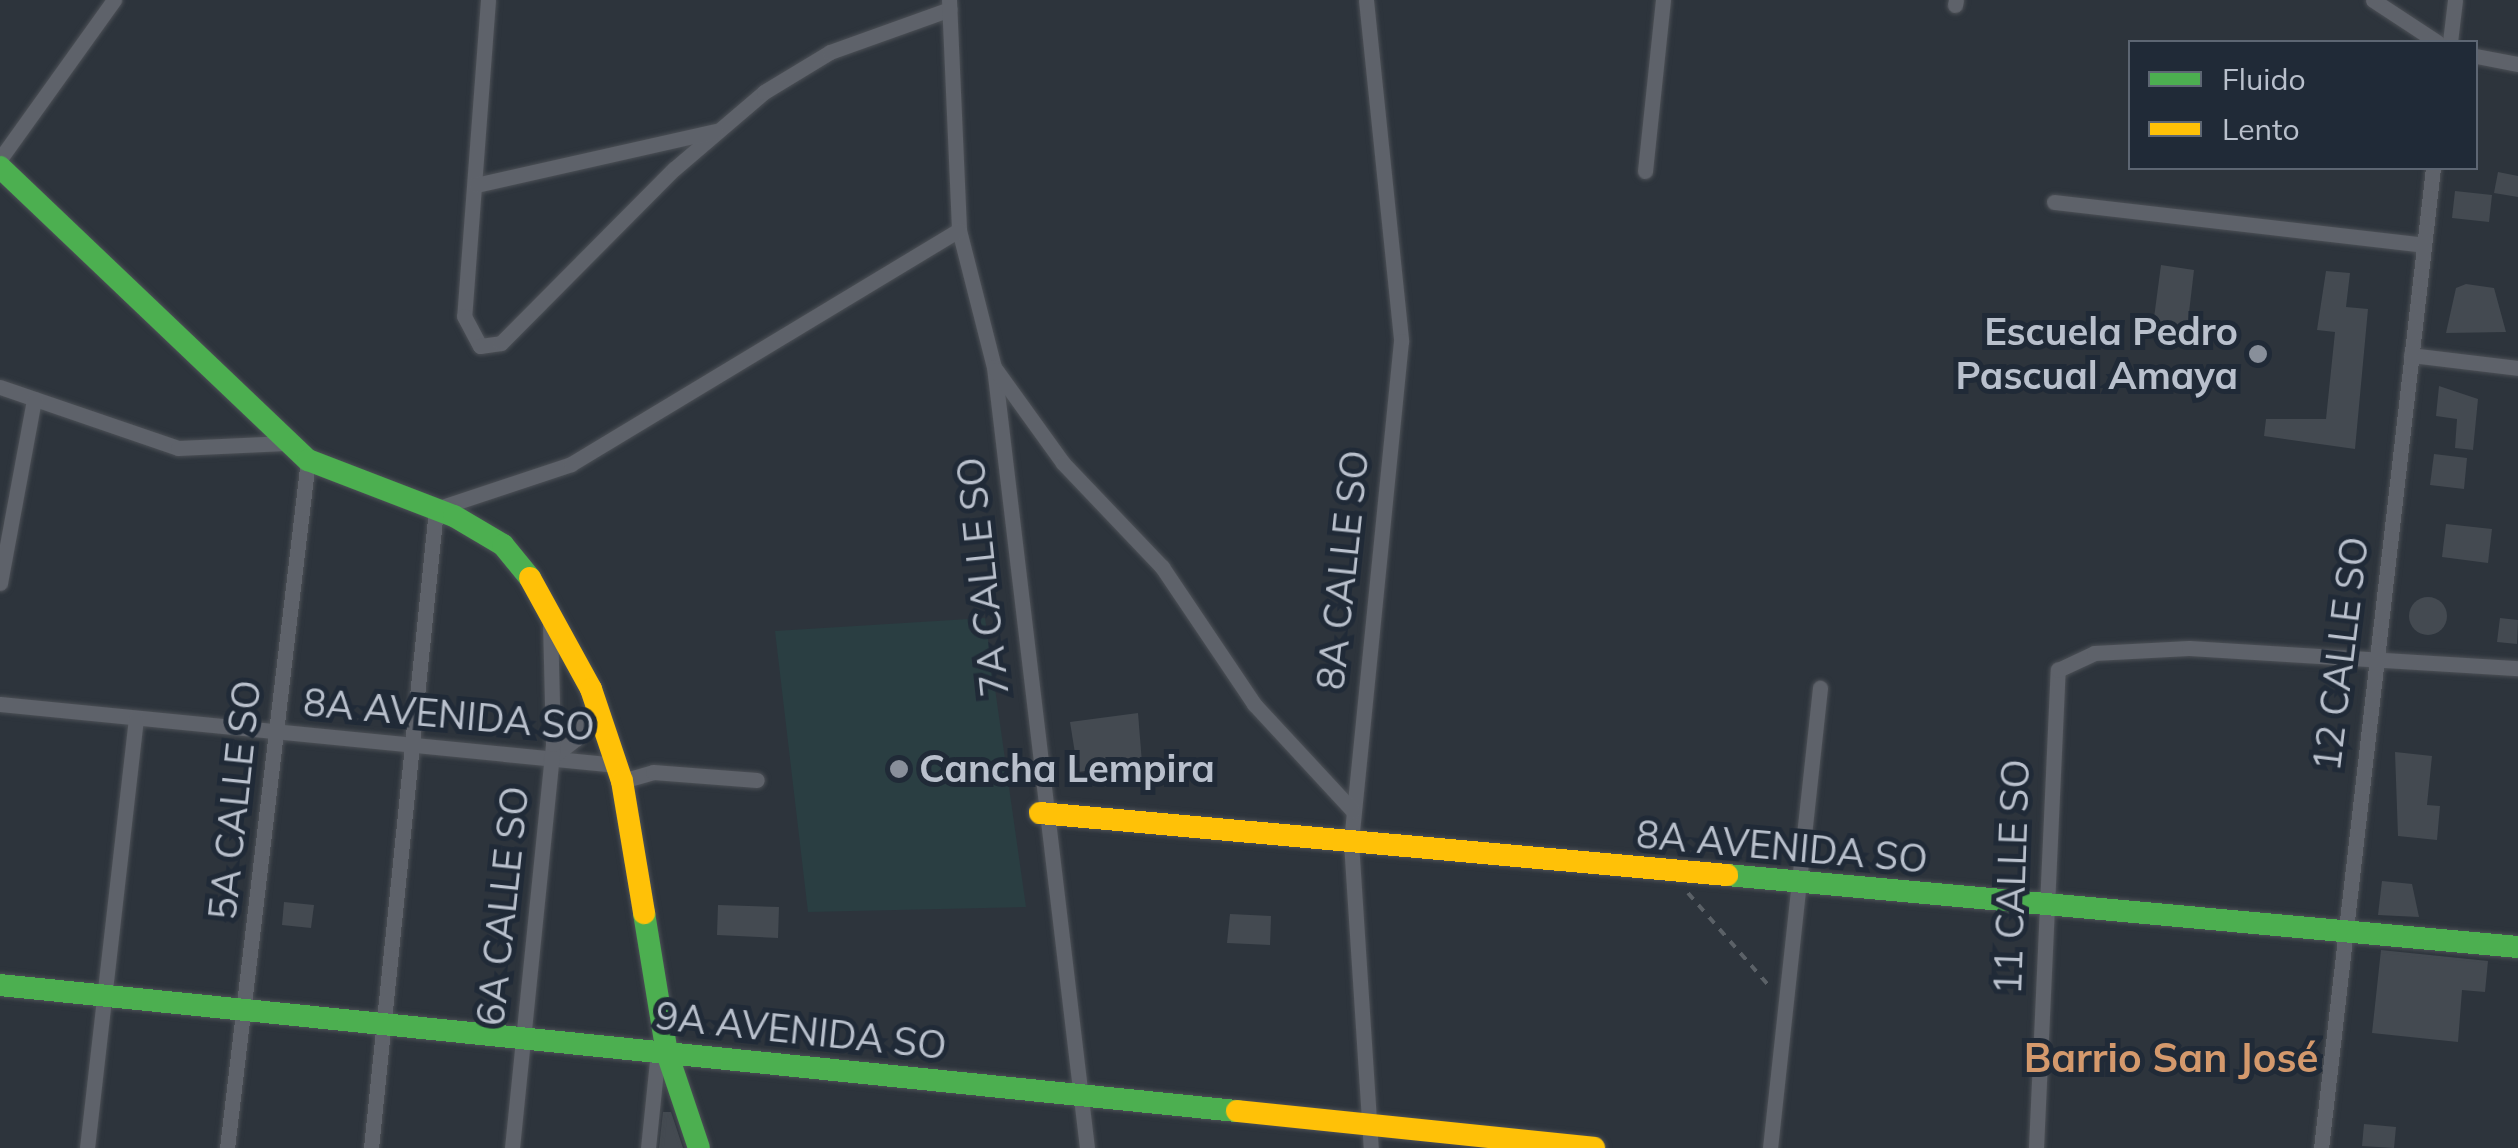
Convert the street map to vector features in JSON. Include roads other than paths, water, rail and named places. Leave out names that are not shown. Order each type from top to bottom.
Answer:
[{"type":"street","points":[[0,159],[114,0]]},
{"type":"street","points":[[488,0],[464,316],[480,346],[502,344],[721,130],[830,52],[950,5]]},
{"type":"street","name":"8A CALLE SO","points":[[1366,0],[1400,341],[1351,842],[1371,1148]]},
{"type":"street","points":[[1646,171],[1664,0]]},
{"type":"street","points":[[2373,0],[2435,40]]},
{"type":"street","points":[[2450,40],[2454,0]]},
{"type":"street","name":"7A CALLE SO","points":[[950,5],[959,230],[994,367],[1040,813],[1087,1148]]},
{"type":"street","points":[[2478,56],[2518,64]]},
{"type":"street","points":[[476,185],[721,130]]},
{"type":"street","points":[[0,167],[308,460],[436,509],[503,545],[549,610],[596,701],[620,773],[663,1052],[698,1148]]},
{"type":"street","name":"12 CALLE SO","points":[[2322,1148],[2372,655],[2433,170]]},
{"type":"street","points":[[2054,202],[2423,244]]},
{"type":"street","points":[[436,509],[571,464],[626,423],[959,230]]},
{"type":"street","points":[[2411,355],[2518,368]]},
{"type":"street","points":[[994,367],[1063,463],[1162,567],[1254,704],[1353,812]]},
{"type":"street","points":[[0,387],[206,453],[286,443]]},
{"type":"street","points":[[0,584],[34,399]]},
{"type":"street","name":"5A CALLE SO","points":[[227,1148],[308,460]]},
{"type":"street","points":[[371,1148],[436,509]]},
{"type":"street","name":"6A CALLE SO","points":[[512,1148],[550,759],[549,610]]},
{"type":"street","name":"11 CALLE SO","points":[[2036,1148],[2042,906],[2058,670],[2094,653],[2189,648],[2372,655]]},
{"type":"street","points":[[2372,655],[2518,668]]},
{"type":"street","points":[[1770,1148],[1820,688]]},
{"type":"street","points":[[550,759],[576,739],[596,701]]},
{"type":"street","name":"8A AVENIDA SO","points":[[0,704],[412,750],[550,759],[620,773],[757,780]]},
{"type":"street","points":[[87,1148],[136,720]]},
{"type":"street","name":"8A AVENIDA SO","points":[[1040,813],[2518,947]]},
{"type":"street","name":"9A AVENIDA SO","points":[[0,985],[1594,1148]]},
{"type":"street","points":[[648,1148],[663,1052]]},
{"type":"place","name":"Escuela Pedro Pascual Amaya","points":[[2258,354]]},
{"type":"place","name":"Cancha Lempira","points":[[899,769]]},
{"type":"district","name":"Barrio San José","points":[[2171,1057]]}]
